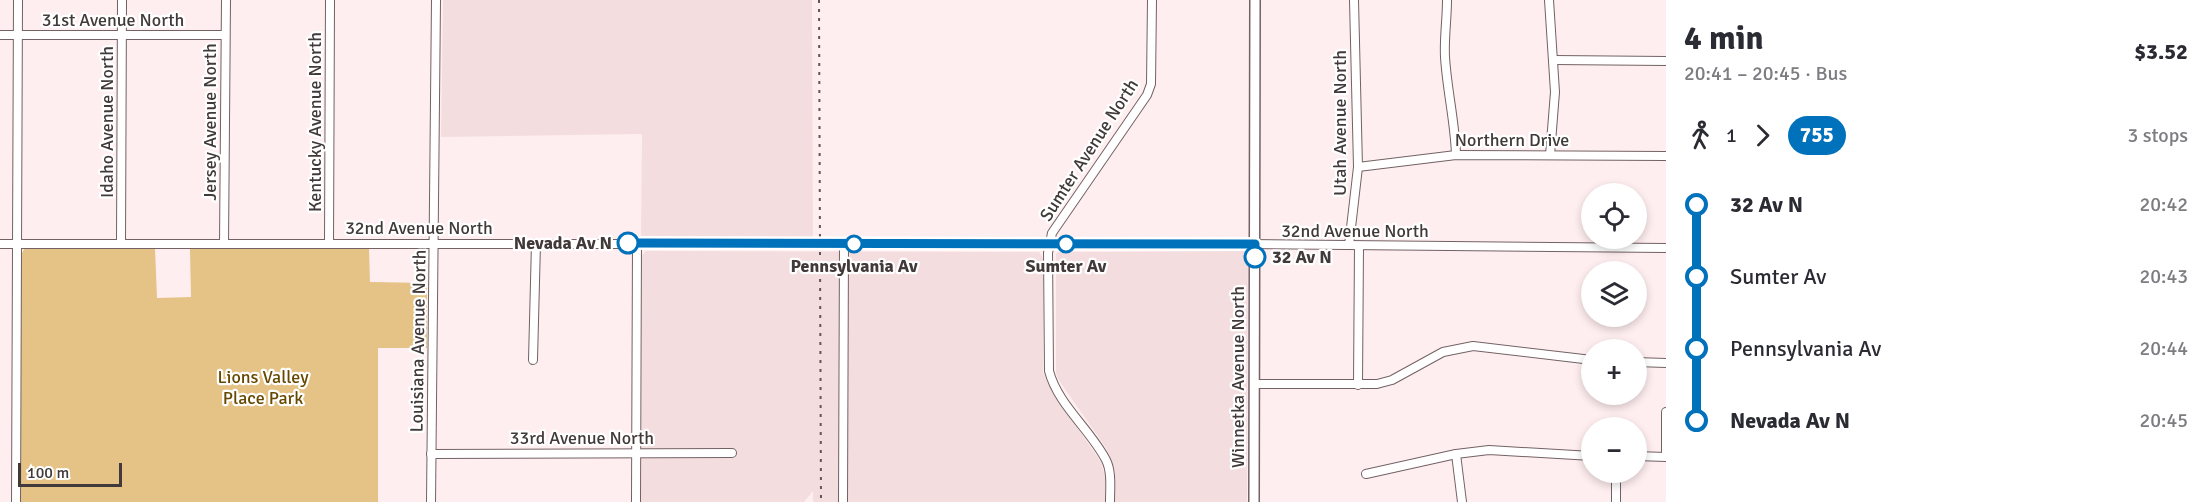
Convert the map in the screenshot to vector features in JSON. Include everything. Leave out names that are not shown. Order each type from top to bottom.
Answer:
[{"type":"main road","name":"Winnetka Avenue North","points":[[1254,502],[1255,0]]},
{"type":"street","points":[[16,502],[18,0]]},
{"type":"street","name":"Idaho Avenue North","points":[[121,244],[122,0]]},
{"type":"street","name":"Jersey Avenue North","points":[[224,244],[225,0]]},
{"type":"street","name":"Kentucky Avenue North","points":[[329,244],[330,0]]},
{"type":"street","name":"Louisiana Avenue North","points":[[431,502],[436,0]]},
{"type":"street","name":"Sumter Avenue North","points":[[1050,244],[1052,233],[1147,94],[1151,84],[1152,0]]},
{"type":"street","name":"Utah Avenue North","points":[[1349,245],[1358,167],[1354,0]]},
{"type":"street","points":[[1447,0],[1445,55],[1455,129],[1455,155]]},
{"type":"street","points":[[1549,0],[1555,92],[1550,155]]},
{"type":"street","name":"31st Avenue North","points":[[0,35],[225,34]]},
{"type":"street","points":[[1553,60],[1666,61]]},
{"type":"street","name":"Northern Drive","points":[[1358,167],[1455,155],[1666,156]]},
{"type":"street","name":"32nd Avenue North","points":[[0,243],[1255,244],[1666,248]]},
{"type":"street","points":[[533,360],[536,243]]},
{"type":"street","points":[[636,502],[637,243]]},
{"type":"street","points":[[843,502],[844,244]]},
{"type":"street","points":[[1050,244],[1049,371],[1055,388],[1106,460],[1110,479],[1110,502]]},
{"type":"street","points":[[1358,385],[1359,246]]},
{"type":"street","points":[[1255,384],[1377,384],[1392,380],[1443,352],[1465,347],[1488,347],[1581,359]]},
{"type":"street","points":[[1647,362],[1666,363]]},
{"type":"street","points":[[1647,456],[1666,457],[1666,412]]},
{"type":"street","points":[[1366,474],[1456,454],[1489,450],[1581,455]]},
{"type":"street","name":"33rd Avenue North","points":[[431,454],[732,453]]},
{"type":"street","points":[[1456,454],[1462,502]]},
{"type":"street","points":[[1616,483],[1616,502]]},
{"type":"shaded area","points":[[443,0],[812,0],[813,237],[641,237],[642,134],[441,137]]},
{"type":"shaded area","points":[[646,251],[1039,252],[1043,258],[1043,372],[1053,393],[1101,462],[1105,477],[1105,502],[813,502],[813,491],[804,502],[641,502],[642,255]]},
{"type":"shaded area","points":[[1244,251],[1248,256],[1247,502],[1115,502],[1115,473],[1106,448],[1056,373],[1056,254],[1058,252]]},
{"type":"green space","name":"Lions Valley Place Park","points":[[24,249],[155,249],[157,298],[191,297],[190,249],[369,249],[370,282],[427,283],[427,348],[378,348],[378,502],[21,502],[21,255]]},
{"type":"railway","points":[[819,0],[821,502]]},
{"type":"bus line","name":"755","points":[[628,243],[1255,244],[1255,257]]},
{"type":"place","name":"Nevada Av N","points":[[628,243]]},
{"type":"place","name":"Pennsylvania Av","points":[[854,244]]},
{"type":"place","name":"Sumter Av","points":[[1066,244]]},
{"type":"place","name":"32 Av N","points":[[1255,257]]}]
